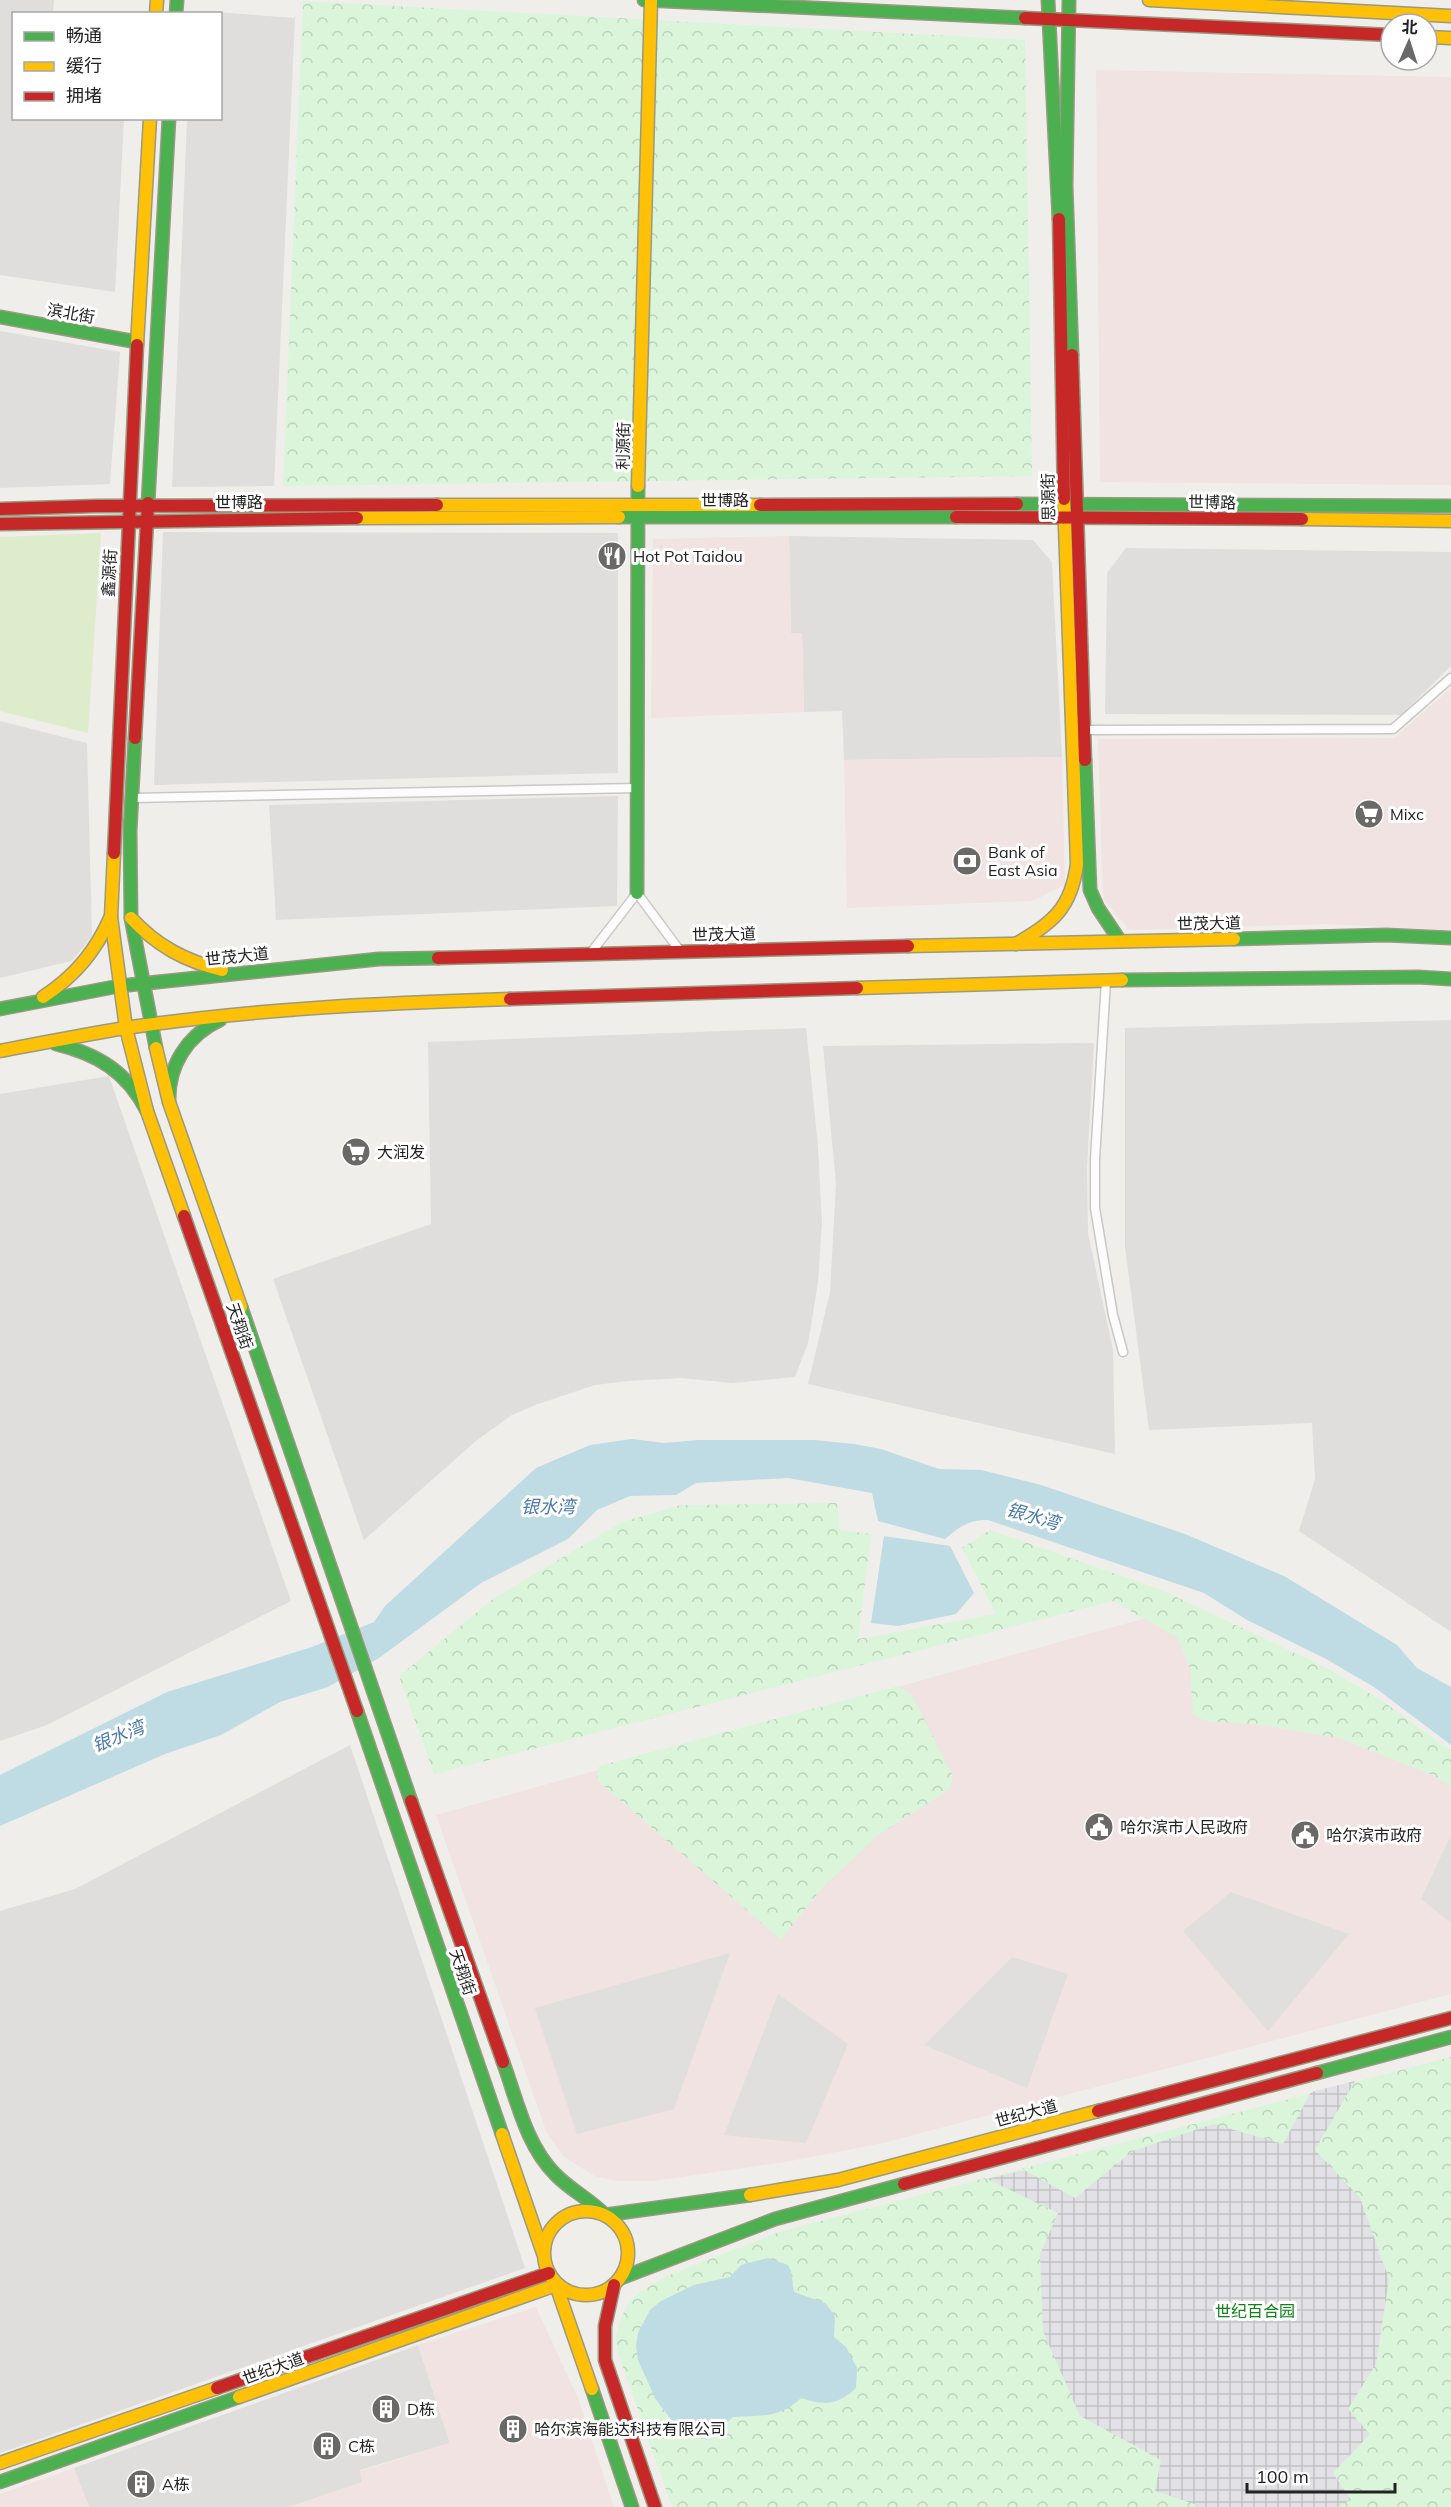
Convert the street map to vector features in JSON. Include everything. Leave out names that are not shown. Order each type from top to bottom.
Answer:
[{"type":"main road","points":[[644,0],[1379,35]]},
{"type":"main road","name":"利源街","points":[[637,893],[638,511],[651,0]]},
{"type":"main road","name":"思源街","points":[[1015,945],[1059,916],[1069,899],[1076,874],[1064,511],[1059,218],[1048,0]]},
{"type":"main road","name":"思源街","points":[[1069,0],[1066,184],[1090,890],[1098,908],[1120,941]]},
{"type":"main road","points":[[1149,0],[1451,16]]},
{"type":"main road","name":"鑫源街","points":[[126,1028],[111,916],[137,342],[150,120]]},
{"type":"main road","points":[[151,1026],[131,918],[129,884],[169,120]]},
{"type":"main road","name":"滨北街","points":[[0,317],[137,342]]},
{"type":"main road","name":"世博路","points":[[0,509],[147,513],[1078,511],[1451,506]]},
{"type":"main road","name":"世博路","points":[[1078,511],[1451,521]]},
{"type":"main road","name":"世博路","points":[[0,524],[129,513]]},
{"type":"main road","points":[[34,1002],[62,986],[78,973],[100,942],[111,916]]},
{"type":"main road","points":[[131,918],[144,933],[174,955],[190,963],[236,972]]},
{"type":"main road","name":"世茂大道","points":[[0,1009],[119,986],[236,972],[379,959],[1386,934],[1451,938]]},
{"type":"main road","points":[[0,1051],[126,1028],[241,1015],[399,1002],[1106,981],[1406,977],[1451,980]]},
{"type":"main road","points":[[169,1102],[171,1074],[196,1034],[216,1021],[241,1015]]},
{"type":"main road","name":"天翔街","points":[[151,1026],[169,1102],[528,2132],[549,2167],[562,2181],[596,2204],[605,2215]]},
{"type":"main road","name":"天翔街","points":[[126,1028],[147,1111],[354,1701],[543,2253]]},
{"type":"main road","points":[[27,1046],[53,1044],[95,1055],[131,1083],[147,1111]]},
{"type":"main road","name":"世纪大道","points":[[605,2215],[698,2204],[837,2180],[1451,2018]]},
{"type":"main road","points":[[617,2282],[775,2219],[1451,2037]]},
{"type":"main road","points":[[556,2284],[572,2292],[583,2294],[605,2291],[617,2282],[627,2270],[628,2246],[617,2224],[605,2215],[580,2212],[569,2215],[550,2230],[543,2253],[549,2273],[556,2284],[632,2507]]},
{"type":"main road","name":"世纪大道","points":[[0,2463],[549,2273]]},
{"type":"main road","points":[[617,2282],[605,2326],[605,2360],[655,2507]]},
{"type":"main road","name":"世纪大道","points":[[0,2482],[556,2284]]},
{"type":"street","points":[[1084,730],[1393,729],[1451,678]]},
{"type":"street","points":[[132,798],[637,788]]},
{"type":"street","points":[[590,954],[637,893],[680,951]]},
{"type":"street","points":[[1106,981],[1095,1159],[1095,1208],[1113,1315],[1123,1352]]},
{"type":"shaded area","points":[[0,0],[54,0],[53,12],[12,12],[12,120],[124,120],[115,292],[0,275]]},
{"type":"shaded area","points":[[222,12],[295,18],[274,486],[172,487],[187,120],[222,120]]},
{"type":"shaded area","points":[[1096,70],[1451,77],[1451,485],[1100,482]]},
{"type":"shaded area","points":[[0,331],[120,352],[110,484],[0,488]]},
{"type":"shaded area","points":[[163,532],[618,533],[618,773],[154,785]]},
{"type":"shaded area","points":[[789,536],[1033,540],[1052,562],[1062,757],[844,760],[842,711],[804,712],[802,633],[791,633]]},
{"type":"shaded area","points":[[789,536],[791,633],[802,633],[804,712],[651,718],[653,539]]},
{"type":"shaded area","points":[[1126,548],[1451,552],[1451,666],[1401,715],[1105,714],[1107,573]]},
{"type":"shaded area","points":[[1451,688],[1451,930],[1324,924],[1129,930],[1103,899],[1098,739],[1394,738]]},
{"type":"shaded area","points":[[0,721],[87,743],[92,936],[72,961],[0,978]]},
{"type":"shaded area","points":[[1062,757],[1065,885],[1033,901],[847,908],[844,760]]},
{"type":"shaded area","points":[[618,796],[617,906],[276,920],[269,805]]},
{"type":"shaded area","points":[[1451,1020],[1451,1632],[1299,1531],[1315,1479],[1312,1423],[1149,1430],[1125,1247],[1125,1028]]},
{"type":"shaded area","points":[[806,1028],[818,1147],[822,1223],[818,1282],[808,1343],[795,1377],[732,1383],[681,1378],[628,1381],[595,1385],[538,1404],[512,1415],[477,1440],[364,1540],[273,1279],[431,1224],[428,1042]]},
{"type":"shaded area","points":[[1094,1043],[1087,1167],[1088,1233],[1113,1350],[1115,1454],[808,1384],[830,1292],[836,1184],[823,1046]]},
{"type":"shaded area","points":[[109,1076],[291,1601],[47,1725],[0,1741],[0,1094]]},
{"type":"shaded area","name":"哈尔滨市人民政府","points":[[1182,1608],[1451,1750],[1451,1994],[883,2143],[785,2162],[654,2181],[619,2181],[596,2177],[563,2156],[546,2131],[436,1815]]},
{"type":"shaded area","points":[[350,1745],[525,2268],[0,2453],[0,1911],[75,1889]]},
{"type":"shaded area","points":[[1451,1835],[1451,1923],[1421,1899]]},
{"type":"shaded area","points":[[1231,1892],[1349,1934],[1268,2031],[1183,1931]]},
{"type":"shaded area","points":[[730,1953],[674,2109],[577,2134],[535,2008]]},
{"type":"shaded area","points":[[1012,1957],[1068,1974],[1027,2088],[924,2045]]},
{"type":"shaded area","points":[[778,1994],[848,2044],[806,2143],[724,2135]]},
{"type":"shaded area","points":[[1355,2081],[1315,2150],[1360,2198],[1389,2279],[1376,2364],[1348,2409],[1370,2434],[1333,2473],[1351,2500],[1337,2507],[1197,2507],[1197,2505],[1155,2491],[1161,2460],[1080,2416],[1043,2331],[1040,2254],[1058,2213],[987,2179],[1024,2170],[1075,2198],[1133,2151],[1213,2124],[1283,2144],[1311,2092]]},
{"type":"shaded area","points":[[536,2307],[578,2398],[614,2507],[289,2507],[362,2482],[360,2471],[450,2443],[418,2345]]},
{"type":"shaded area","points":[[418,2345],[450,2443],[360,2470],[363,2482],[289,2507],[89,2507],[74,2468]]},
{"type":"shaded area","points":[[74,2468],[89,2507],[0,2507],[0,2494]]},
{"type":"green space","points":[[303,1],[1025,40],[1032,476],[283,486]]},
{"type":"green space","points":[[101,533],[88,733],[0,711],[0,537]]},
{"type":"green space","points":[[837,1503],[840,1530],[871,1534],[858,1639],[996,1614],[962,1548],[990,1530],[1159,1589],[1325,1667],[1381,1700],[1451,1751],[1451,1786],[1430,1774],[1339,1738],[1261,1725],[1205,1721],[1193,1714],[1190,1668],[1178,1638],[1113,1601],[434,1774],[399,1676],[493,1599],[622,1522],[681,1505]]},
{"type":"green space","points":[[898,1686],[912,1695],[953,1776],[950,1789],[878,1835],[820,1890],[781,1940],[597,1780],[599,1766]]},
{"type":"green space","name":"世纪百合园","points":[[1451,2057],[1451,2507],[672,2507],[618,2353],[616,2335],[621,2318],[629,2302],[641,2291],[667,2276],[782,2231]]},
{"type":"water","name":"银水湾","points":[[632,1439],[664,1443],[698,1440],[815,1440],[854,1444],[881,1449],[939,1469],[981,1470],[1041,1485],[1185,1534],[1284,1576],[1397,1645],[1417,1668],[1451,1687],[1451,1745],[1374,1687],[1326,1659],[1247,1620],[1204,1593],[988,1520],[965,1525],[945,1539],[878,1521],[872,1493],[788,1478],[696,1483],[676,1495],[630,1496],[597,1510],[568,1539],[481,1583],[379,1658],[328,1687],[280,1702],[221,1735],[165,1754],[0,1826],[0,1775],[167,1692],[312,1647],[374,1622],[385,1606],[536,1468],[590,1445]]},
{"type":"water","points":[[884,1536],[950,1546],[974,1593],[956,1614],[898,1626],[871,1623]]},
{"type":"water","points":[[768,2258],[788,2265],[794,2292],[825,2303],[835,2316],[834,2337],[846,2347],[857,2368],[856,2388],[837,2401],[824,2403],[801,2398],[777,2413],[733,2417],[708,2440],[688,2433],[673,2422],[655,2398],[638,2360],[636,2346],[638,2333],[650,2310],[661,2301],[694,2285],[730,2277],[741,2265]]},
{"type":"traffic: fast","points":[[176,12],[177,0]]},
{"type":"traffic: fast","points":[[644,0],[1025,18]]},
{"type":"traffic: fast","points":[[1048,0],[1059,219]]},
{"type":"traffic: fast","points":[[1069,0],[1066,185],[1072,355]]},
{"type":"traffic: fast","points":[[148,503],[169,120]]},
{"type":"traffic: fast","points":[[0,317],[137,342]]},
{"type":"traffic: fast","points":[[637,893],[638,486]]},
{"type":"traffic: fast","points":[[1017,504],[1451,506]]},
{"type":"traffic: fast","points":[[619,517],[956,517]]},
{"type":"traffic: fast","points":[[135,738],[130,831],[131,918],[156,1048]]},
{"type":"traffic: fast","points":[[1085,760],[1090,890],[1098,908],[1120,941]]},
{"type":"traffic: fast","points":[[1234,939],[1386,935],[1451,938]]},
{"type":"traffic: fast","points":[[0,1009],[119,986],[379,959],[438,958]]},
{"type":"traffic: fast","points":[[1122,980],[1418,977],[1451,979]]},
{"type":"traffic: fast","points":[[169,1102],[172,1076],[182,1053],[198,1034],[220,1020]]},
{"type":"traffic: fast","points":[[56,1044],[85,1053],[110,1067],[130,1085],[147,1111]]},
{"type":"traffic: fast","points":[[241,1307],[411,1801]]},
{"type":"traffic: fast","points":[[357,1711],[502,2134]]},
{"type":"traffic: fast","points":[[1317,2073],[1451,2037]]},
{"type":"traffic: fast","points":[[503,2062],[523,2121],[537,2150],[561,2180],[605,2215],[750,2195]]},
{"type":"traffic: fast","points":[[621,2278],[775,2219],[904,2184]]},
{"type":"traffic: fast","points":[[592,2389],[632,2507]]},
{"type":"traffic: fast","points":[[0,2482],[239,2397]]},
{"type":"traffic: slow","points":[[156,12],[157,0]]},
{"type":"traffic: slow","points":[[638,486],[651,0]]},
{"type":"traffic: slow","points":[[1149,0],[1451,16]]},
{"type":"traffic: slow","points":[[1439,38],[1451,38]]},
{"type":"traffic: slow","points":[[137,345],[150,120]]},
{"type":"traffic: slow","points":[[1016,944],[1040,929],[1058,913],[1070,892],[1077,864],[1064,499]]},
{"type":"traffic: slow","points":[[437,505],[760,505]]},
{"type":"traffic: slow","points":[[357,518],[619,517]]},
{"type":"traffic: slow","points":[[1302,519],[1451,521]]},
{"type":"traffic: slow","points":[[114,853],[111,917],[126,1028],[147,1111],[184,1216]]},
{"type":"traffic: slow","points":[[43,997],[83,962],[99,940],[111,916]]},
{"type":"traffic: slow","points":[[131,918],[151,937],[172,951],[222,970]]},
{"type":"traffic: slow","points":[[908,946],[1234,939]]},
{"type":"traffic: slow","points":[[857,988],[1122,980]]},
{"type":"traffic: slow","points":[[0,1051],[125,1028],[221,1016],[365,1005],[510,999]]},
{"type":"traffic: slow","points":[[156,1048],[169,1102],[241,1307]]},
{"type":"traffic: slow","points":[[750,2195],[838,2180],[1098,2111]]},
{"type":"traffic: slow","points":[[502,2134],[543,2253]]},
{"type":"traffic: slow","points":[[586,2211],[602,2214],[616,2223],[625,2237],[628,2253],[625,2269],[616,2283],[602,2292],[586,2295],[570,2292],[556,2283],[547,2269],[544,2253],[547,2237],[556,2223],[570,2214],[586,2211]]},
{"type":"traffic: slow","points":[[239,2397],[556,2285],[592,2389]]},
{"type":"traffic: slow","points":[[0,2463],[217,2388]]},
{"type":"traffic: jam","points":[[1025,18],[1379,34]]},
{"type":"traffic: jam","points":[[1059,219],[1064,499]]},
{"type":"traffic: jam","points":[[114,853],[137,345]]},
{"type":"traffic: jam","points":[[1072,355],[1085,760]]},
{"type":"traffic: jam","points":[[135,738],[148,503]]},
{"type":"traffic: jam","points":[[760,505],[1017,504]]},
{"type":"traffic: jam","points":[[0,509],[96,506],[437,505]]},
{"type":"traffic: jam","points":[[956,517],[1302,519]]},
{"type":"traffic: jam","points":[[0,524],[357,518]]},
{"type":"traffic: jam","points":[[438,958],[908,946]]},
{"type":"traffic: jam","points":[[510,999],[857,988]]},
{"type":"traffic: jam","points":[[184,1216],[357,1711]]},
{"type":"traffic: jam","points":[[411,1801],[503,2062]]},
{"type":"traffic: jam","points":[[1098,2111],[1451,2018]]},
{"type":"traffic: jam","points":[[904,2184],[1317,2073]]},
{"type":"traffic: jam","points":[[217,2388],[549,2273]]},
{"type":"traffic: jam","points":[[614,2285],[605,2326],[605,2360],[655,2507]]},
{"type":"place","name":"Hot Pot Taidou","points":[[612,556]]},
{"type":"place","name":"Mixс","points":[[1369,814]]},
{"type":"place","name":"Bank of East Asia","points":[[967,861]]},
{"type":"place","name":"大润发","points":[[356,1152]]},
{"type":"place","name":"哈尔滨市人民政府","points":[[1099,1827]]},
{"type":"place","name":"哈尔滨市政府","points":[[1305,1835]]},
{"type":"place","name":"D栋","points":[[386,2409]]},
{"type":"place","name":"哈尔滨海能达科技有限公司","points":[[513,2429]]},
{"type":"place","name":"C栋","points":[[327,2446]]},
{"type":"place","name":"A栋","points":[[141,2484]]}]
